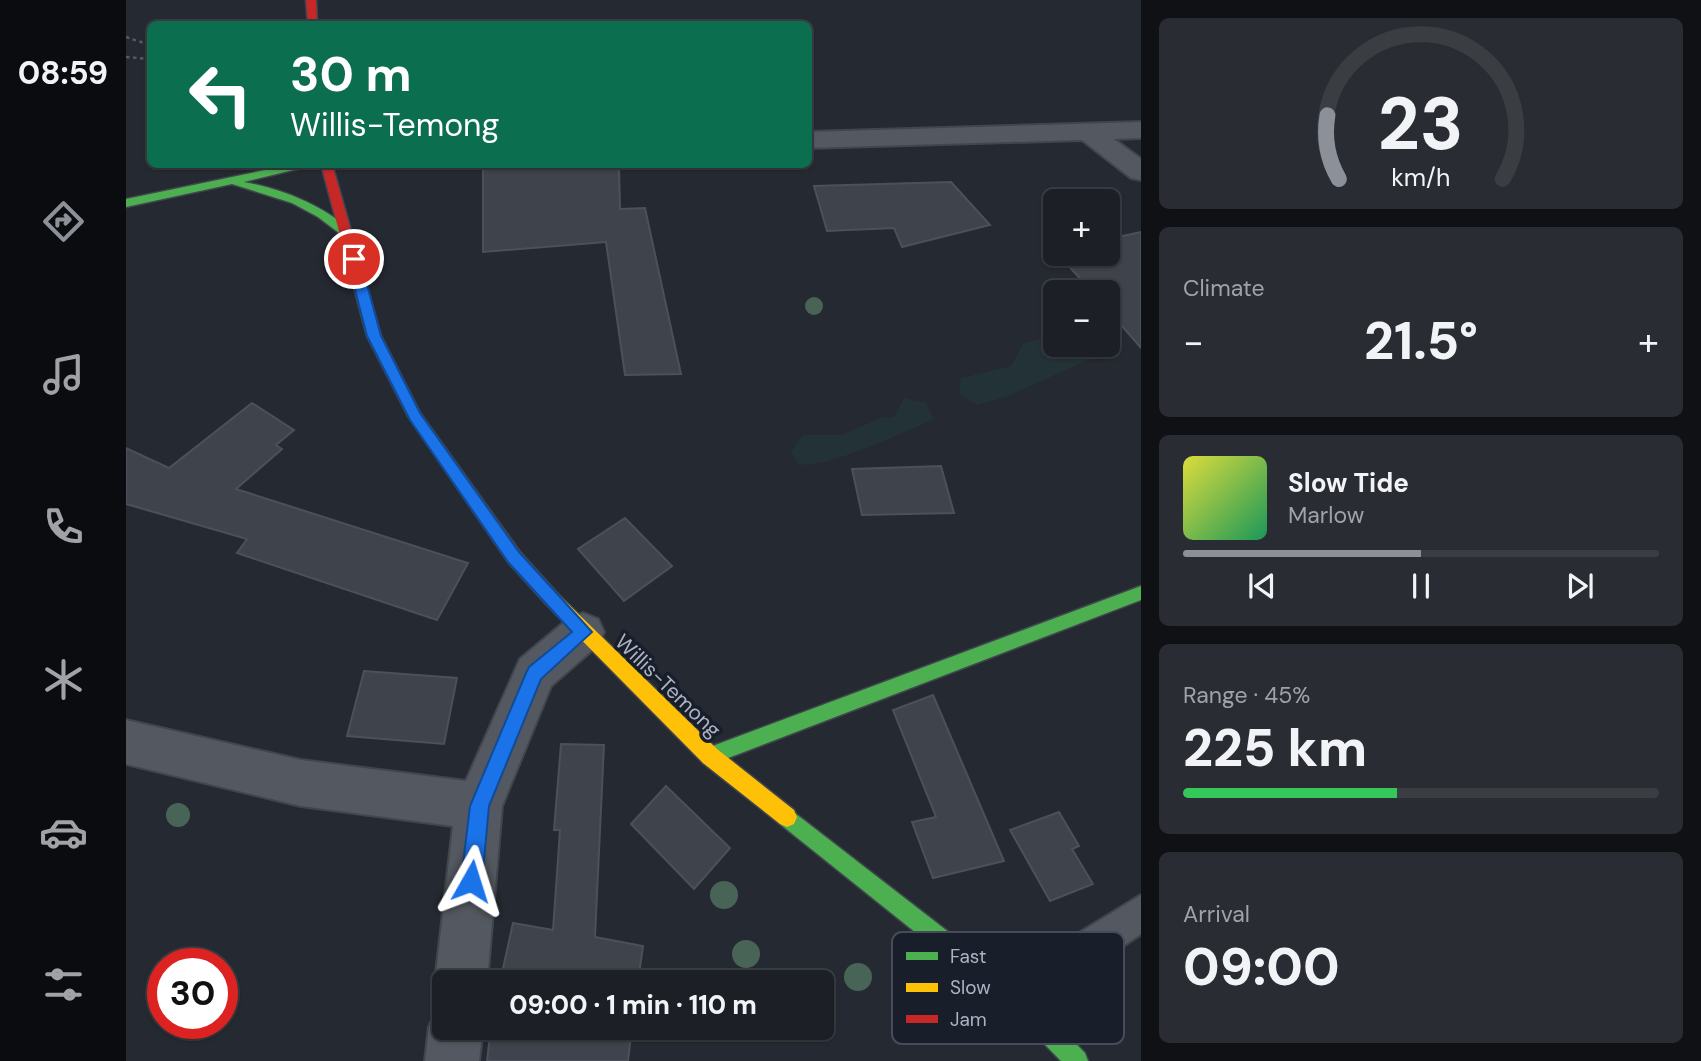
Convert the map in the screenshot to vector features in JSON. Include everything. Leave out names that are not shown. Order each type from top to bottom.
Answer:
[{"type":"main road","points":[[311,0],[313,21]]},
{"type":"main road","points":[[222,181],[248,168]]},
{"type":"main road","points":[[126,204],[292,168]]},
{"type":"main road","name":"Willis-Temong","points":[[327,168],[374,336],[415,416],[514,557],[583,632],[710,756],[932,932]]},
{"type":"main road","points":[[222,181],[299,200],[323,210],[347,233]]},
{"type":"main road","points":[[710,756],[1141,593]]},
{"type":"main road","name":"Willis-Temong","points":[[1060,1044],[1077,1061]]},
{"type":"street","points":[[812,140],[1141,130]]},
{"type":"street","points":[[1089,132],[1141,172]]},
{"type":"street","points":[[462,970],[480,806],[535,673],[583,632]]},
{"type":"street","points":[[126,742],[301,783],[480,806]]},
{"type":"street","points":[[452,1061],[454,1040]]},
{"type":"lane","points":[[1112,932],[1141,913]]},
{"type":"path","points":[[126,37],[147,44]]},
{"type":"path","points":[[126,57],[147,59]]},
{"type":"shaded area","points":[[1043,337],[1043,357],[1095,357],[1006,397],[977,405],[959,394],[961,378],[1011,366],[1023,344]]},
{"type":"shaded area","points":[[904,398],[926,403],[934,419],[845,456],[810,465],[799,464],[791,452],[803,435],[841,435],[881,418],[894,417]]},
{"type":"building","points":[[483,168],[619,168],[620,209],[645,208],[681,374],[625,375],[606,242],[483,252]]},
{"type":"building","points":[[951,182],[990,225],[902,247],[894,228],[827,231],[814,186]]},
{"type":"building","points":[[1141,232],[1141,348],[1120,324],[1120,280],[1081,280],[1069,266],[1120,266],[1120,236]]},
{"type":"building","points":[[252,403],[294,430],[276,445],[282,449],[236,489],[468,563],[437,620],[237,553],[247,539],[126,504],[126,448],[169,468]]},
{"type":"building","points":[[941,466],[954,513],[862,515],[852,469]]},
{"type":"building","points":[[625,518],[672,566],[624,601],[578,549]]},
{"type":"building","points":[[364,671],[457,678],[444,744],[347,736]]},
{"type":"building","points":[[933,695],[1004,861],[933,878],[912,822],[936,817],[893,710]]},
{"type":"building","points":[[561,744],[604,745],[595,937],[643,946],[640,970],[503,970],[513,923],[553,930],[560,830],[554,830]]},
{"type":"building","points":[[666,786],[730,848],[694,889],[631,824]]},
{"type":"building","points":[[1059,812],[1079,846],[1072,849],[1093,884],[1050,901],[1010,830]]},
{"type":"building","points":[[489,1040],[630,1040],[628,1061],[487,1061]]},
{"type":"traffic: fast","points":[[126,203],[294,168]]},
{"type":"traffic: fast","points":[[238,184],[296,201],[322,214],[347,233]]},
{"type":"traffic: fast","points":[[710,756],[1141,593]]},
{"type":"traffic: fast","points":[[787,817],[932,932]]},
{"type":"traffic: fast","points":[[1060,1044],[1077,1061]]},
{"type":"traffic: slow","points":[[552,599],[710,756],[787,817]]},
{"type":"traffic: jam","points":[[311,0],[313,21]]},
{"type":"traffic: jam","points":[[327,168],[374,336],[415,416],[514,557],[552,599]]},
{"type":"route","points":[[354,259],[374,336],[415,416],[514,557],[583,632],[535,673],[480,806],[471,881]]}]
